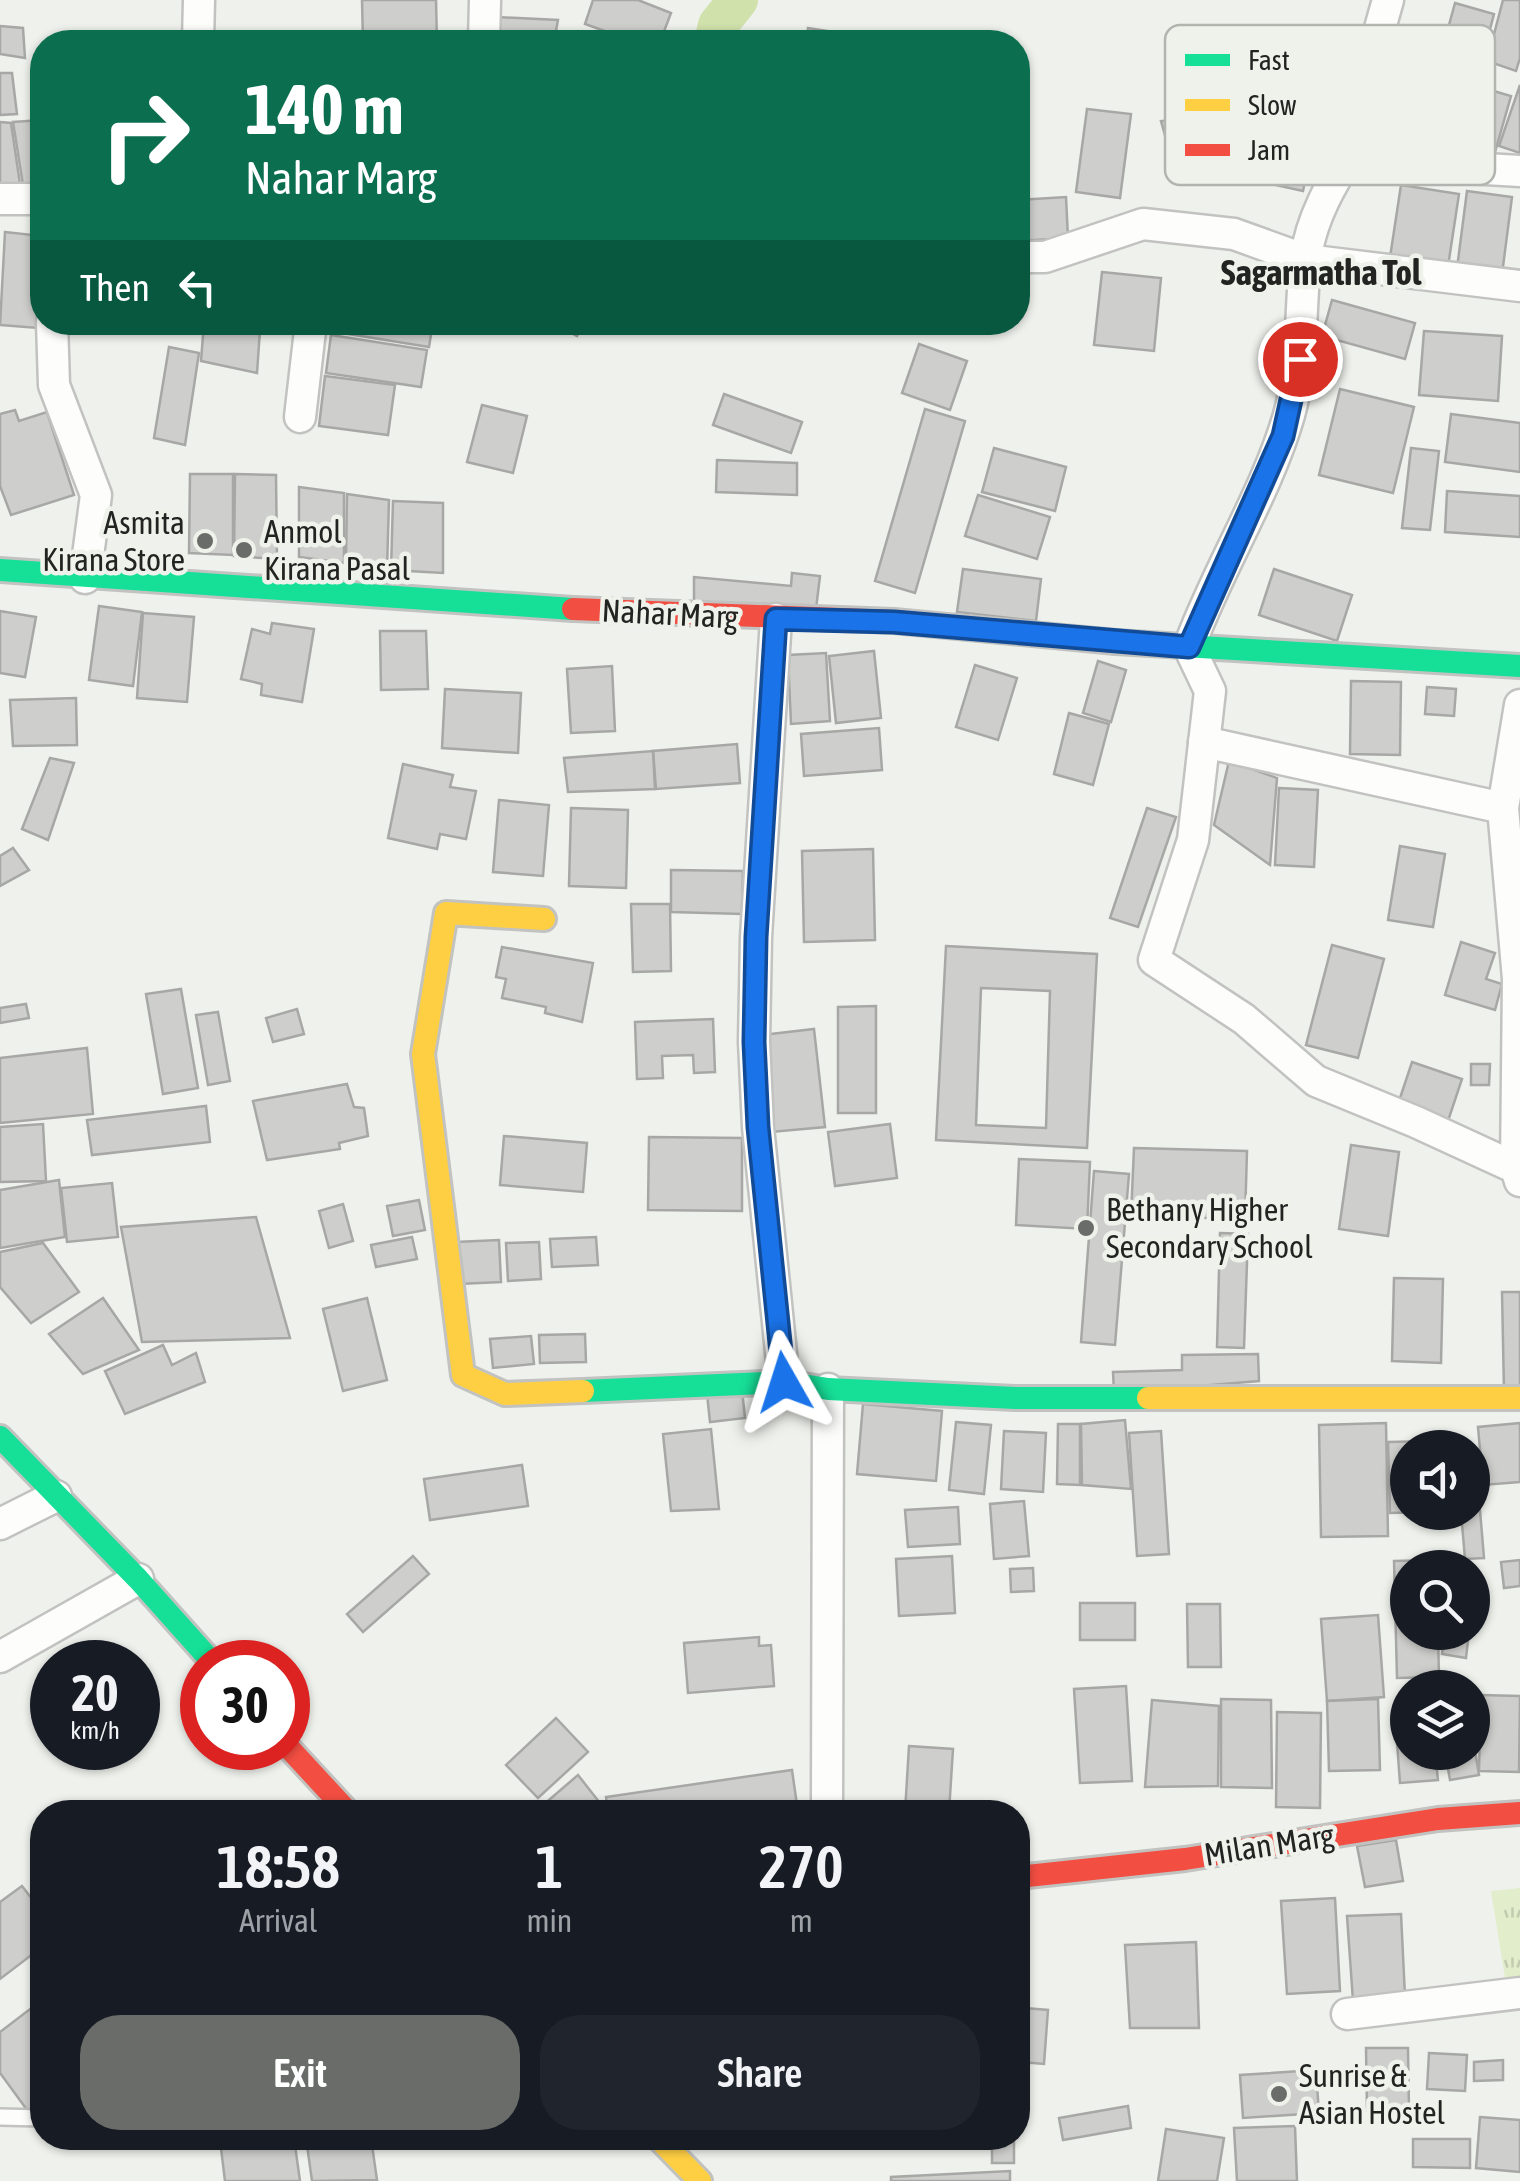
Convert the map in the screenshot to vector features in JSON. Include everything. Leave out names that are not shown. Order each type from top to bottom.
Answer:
[{"type":"main road","name":"Nahar Marg","points":[[0,570],[776,619],[1193,636],[1520,666]]},
{"type":"main road","points":[[544,920],[446,912],[423,1054],[463,1375],[505,1394],[784,1382],[828,1389],[1074,1399],[1520,1398]]},
{"type":"main road","points":[[0,1437],[192,1640]]},
{"type":"main road","points":[[309,1770],[337,1800]]},
{"type":"main road","name":"Milan Marg","points":[[1030,1876],[1185,1859],[1438,1818],[1520,1813]]},
{"type":"main road","points":[[670,2150],[700,2181]]},
{"type":"street","points":[[198,30],[199,0]]},
{"type":"street","points":[[484,30],[485,0]]},
{"type":"street","points":[[1381,25],[1388,0]]},
{"type":"street","points":[[1495,170],[1520,171]]},
{"type":"street","points":[[1331,185],[1316,217],[1306,260],[1300,359],[1286,425],[1193,636],[1210,691],[1194,840],[1154,960],[1244,1019],[1316,1081],[1416,1122],[1518,1175],[1518,980],[1503,808],[1520,705]]},
{"type":"street","points":[[0,199],[30,199]]},
{"type":"street","points":[[1030,257],[1046,258],[1143,224],[1234,234],[1306,260],[1520,286]]},
{"type":"street","points":[[52,335],[54,385],[96,495],[84,578]]},
{"type":"street","points":[[300,416],[309,335]]},
{"type":"street","points":[[776,619],[756,937],[754,1042],[758,1127],[784,1382]]},
{"type":"street","points":[[1204,742],[1503,808]]},
{"type":"street","points":[[827,1800],[828,1389]]},
{"type":"street","points":[[0,1524],[56,1496]]},
{"type":"street","points":[[0,1657],[138,1580]]},
{"type":"street","points":[[1348,2014],[1520,1993]]},
{"type":"street","points":[[654,2181],[667,2150]]},
{"type":"lane","points":[[0,2118],[30,2118]]},
{"type":"green space","points":[[1520,1888],[1520,1976],[1505,1978],[1491,1891]]},
{"type":"building","points":[[362,0],[436,0],[437,30],[363,30]]},
{"type":"building","points":[[593,0],[638,0],[671,13],[665,30],[602,30],[585,24]]},
{"type":"building","points":[[1503,0],[1520,0],[1520,58],[1516,71],[1495,64],[1495,30]]},
{"type":"building","points":[[1455,3],[1494,14],[1491,25],[1449,25]]},
{"type":"building","points":[[497,17],[558,20],[556,30],[496,30]]},
{"type":"building","points":[[0,26],[23,28],[25,58],[0,54]]},
{"type":"building","points":[[0,73],[12,73],[17,114],[0,115]]},
{"type":"building","points":[[1520,85],[1520,153],[1499,146]]},
{"type":"building","points":[[1495,91],[1511,96],[1495,152]]},
{"type":"building","points":[[1087,109],[1131,114],[1120,198],[1076,192]]},
{"type":"building","points":[[30,121],[30,185],[23,185],[13,122]]},
{"type":"building","points":[[0,122],[11,123],[20,184],[0,184]]},
{"type":"building","points":[[1276,185],[1304,185],[1303,191]]},
{"type":"building","points":[[1401,185],[1459,194],[1447,273],[1389,264]]},
{"type":"building","points":[[1467,191],[1512,197],[1501,282],[1456,276]]},
{"type":"building","points":[[1066,197],[1068,238],[1030,240],[1030,199]]},
{"type":"building","points":[[5,232],[30,235],[30,327],[0,325]]},
{"type":"building","points":[[1102,272],[1161,278],[1154,351],[1094,345]]},
{"type":"building","points":[[1332,300],[1415,323],[1405,359],[1322,336]]},
{"type":"building","points":[[1424,331],[1502,336],[1498,401],[1419,395]]},
{"type":"building","points":[[203,335],[260,335],[257,373],[201,361]]},
{"type":"building","points":[[331,335],[427,350],[421,387],[326,373]]},
{"type":"building","points":[[354,335],[431,335],[429,347]]},
{"type":"building","points":[[919,344],[967,361],[950,410],[902,393]]},
{"type":"building","points":[[169,347],[199,353],[185,445],[154,438]]},
{"type":"building","points":[[325,376],[395,385],[388,435],[319,426]]},
{"type":"building","points":[[1340,389],[1414,407],[1393,493],[1319,475]]},
{"type":"building","points":[[724,394],[802,422],[791,453],[713,425]]},
{"type":"building","points":[[482,405],[527,416],[513,473],[467,462]]},
{"type":"building","points":[[925,409],[965,421],[915,593],[875,581]]},
{"type":"building","points":[[15,410],[19,421],[47,412],[74,495],[11,515],[0,486],[0,414]]},
{"type":"building","points":[[1451,414],[1520,423],[1520,472],[1445,462]]},
{"type":"building","points":[[994,448],[1066,467],[1055,511],[982,492]]},
{"type":"building","points":[[1411,448],[1439,451],[1430,530],[1402,528]]},
{"type":"building","points":[[717,460],[797,463],[797,495],[716,492]]},
{"type":"building","points":[[190,474],[233,474],[233,555],[189,553]]},
{"type":"building","points":[[235,474],[276,475],[277,559],[234,556]]},
{"type":"building","points":[[299,487],[344,493],[344,563],[299,557]]},
{"type":"building","points":[[1447,491],[1520,496],[1520,537],[1445,532]]},
{"type":"building","points":[[347,494],[389,500],[387,569],[346,562]]},
{"type":"building","points":[[978,495],[1050,517],[1037,559],[965,536]]},
{"type":"building","points":[[393,501],[443,503],[443,573],[391,570]]},
{"type":"building","points":[[963,569],[1041,579],[1036,621],[957,612]]},
{"type":"building","points":[[1274,569],[1352,595],[1337,641],[1259,615]]},
{"type":"building","points":[[792,573],[820,576],[816,609],[694,601],[694,577],[791,586]]},
{"type":"building","points":[[99,606],[142,612],[133,686],[89,680]]},
{"type":"building","points":[[0,611],[36,617],[25,677],[0,673]]},
{"type":"building","points":[[143,613],[194,617],[187,702],[137,698]]},
{"type":"building","points":[[272,623],[314,629],[302,702],[261,695],[262,684],[241,679],[252,629],[270,634]]},
{"type":"building","points":[[380,631],[426,631],[428,689],[381,690]]},
{"type":"building","points":[[874,651],[881,718],[836,723],[829,656]]},
{"type":"building","points":[[826,653],[830,721],[791,724],[788,655]]},
{"type":"building","points":[[1098,661],[1126,670],[1111,722],[1083,713]]},
{"type":"building","points":[[975,665],[1017,678],[998,740],[956,727]]},
{"type":"building","points":[[612,666],[615,731],[571,733],[567,669]]},
{"type":"building","points":[[1351,681],[1401,682],[1400,755],[1350,754]]},
{"type":"building","points":[[1427,687],[1456,689],[1454,716],[1425,714]]},
{"type":"building","points":[[445,689],[521,693],[518,753],[442,748]]},
{"type":"building","points":[[76,698],[77,745],[13,746],[10,700]]},
{"type":"building","points":[[1069,713],[1109,724],[1093,785],[1054,774]]},
{"type":"building","points":[[879,728],[882,770],[804,776],[801,734]]},
{"type":"building","points":[[737,744],[740,783],[656,789],[653,751]]},
{"type":"building","points":[[653,751],[655,789],[568,792],[564,758]]},
{"type":"building","points":[[50,758],[74,763],[48,840],[22,829]]},
{"type":"building","points":[[1229,761],[1277,778],[1270,865],[1214,825]]},
{"type":"building","points":[[403,764],[453,775],[450,787],[476,791],[466,839],[440,834],[437,849],[388,838]]},
{"type":"building","points":[[1279,788],[1318,790],[1314,867],[1275,865]]},
{"type":"building","points":[[499,800],[549,805],[543,876],[493,872]]},
{"type":"building","points":[[571,808],[628,810],[626,888],[569,886]]},
{"type":"building","points":[[1147,808],[1176,817],[1138,927],[1110,918]]},
{"type":"building","points":[[1400,846],[1445,854],[1433,927],[1388,920]]},
{"type":"building","points":[[13,848],[29,870],[0,886],[0,856]]},
{"type":"building","points":[[873,849],[875,940],[804,942],[802,851]]},
{"type":"building","points":[[671,870],[743,871],[742,914],[671,912]]},
{"type":"building","points":[[631,904],[670,904],[671,971],[633,972]]},
{"type":"building","points":[[1461,942],[1495,953],[1486,979],[1502,984],[1495,1010],[1445,995]]},
{"type":"building","points":[[1332,945],[1384,959],[1358,1058],[1306,1045]]},
{"type":"building","points":[[946,946],[1097,954],[1087,1148],[936,1140]],"holes":[[[981,988],[1050,991],[1046,1128],[976,1125]]]},
{"type":"building","points":[[502,947],[593,963],[582,1022],[545,1013],[546,1007],[502,998],[506,979],[496,977]]},
{"type":"building","points":[[181,989],[198,1088],[163,1094],[146,994]]},
{"type":"building","points":[[26,1004],[29,1018],[0,1023],[0,1008]]},
{"type":"building","points":[[876,1006],[876,1113],[838,1113],[838,1007]]},
{"type":"building","points":[[297,1009],[304,1034],[273,1042],[266,1018]]},
{"type":"building","points":[[218,1012],[230,1081],[208,1085],[196,1015]]},
{"type":"building","points":[[713,1019],[715,1072],[694,1073],[693,1055],[662,1056],[663,1078],[637,1079],[635,1022]]},
{"type":"building","points":[[814,1029],[825,1127],[771,1132],[761,1035]]},
{"type":"building","points":[[87,1048],[93,1114],[0,1123],[0,1058]]},
{"type":"building","points":[[1412,1062],[1462,1079],[1447,1124],[1397,1107]]},
{"type":"building","points":[[1471,1064],[1490,1064],[1489,1085],[1471,1085]]},
{"type":"building","points":[[347,1084],[354,1107],[364,1108],[368,1136],[339,1143],[340,1149],[267,1160],[253,1101]]},
{"type":"building","points":[[206,1106],[210,1142],[92,1155],[87,1120]]},
{"type":"building","points":[[43,1124],[46,1181],[0,1182],[0,1127]]},
{"type":"building","points":[[890,1124],[897,1178],[835,1186],[828,1132]]},
{"type":"building","points":[[504,1136],[587,1143],[583,1192],[500,1185]]},
{"type":"building","points":[[649,1137],[742,1138],[742,1211],[648,1210]]},
{"type":"building","points":[[1351,1145],[1399,1152],[1388,1236],[1339,1229]]},
{"type":"building","points":[[1134,1148],[1247,1151],[1245,1219],[1131,1216]]},
{"type":"building","points":[[1019,1159],[1090,1162],[1087,1229],[1016,1225]]},
{"type":"building","points":[[1094,1171],[1129,1174],[1115,1345],[1081,1342]]},
{"type":"building","points":[[59,1180],[65,1237],[0,1248],[0,1190]]},
{"type":"building","points":[[112,1183],[118,1237],[67,1242],[61,1188]]},
{"type":"building","points":[[419,1200],[425,1230],[393,1236],[387,1206]]},
{"type":"building","points":[[343,1204],[353,1241],[329,1248],[319,1211]]},
{"type":"building","points":[[256,1217],[290,1338],[142,1342],[121,1227]]},
{"type":"building","points":[[1220,1233],[1248,1234],[1244,1348],[1217,1347]]},
{"type":"building","points":[[412,1237],[417,1259],[376,1267],[371,1245]]},
{"type":"building","points":[[596,1237],[598,1265],[552,1267],[550,1239]]},
{"type":"building","points":[[499,1240],[501,1282],[459,1284],[456,1242]]},
{"type":"building","points":[[539,1242],[541,1279],[508,1281],[506,1243]]},
{"type":"building","points":[[43,1243],[79,1292],[31,1323],[0,1287],[0,1252]]},
{"type":"building","points":[[1394,1278],[1443,1279],[1441,1363],[1392,1361]]},
{"type":"building","points":[[1502,1292],[1520,1292],[1520,1392],[1504,1392]]},
{"type":"building","points":[[103,1298],[139,1350],[83,1374],[49,1334]]},
{"type":"building","points":[[367,1298],[387,1380],[343,1391],[323,1309]]},
{"type":"building","points":[[585,1334],[586,1362],[540,1363],[539,1335]]},
{"type":"building","points":[[531,1336],[534,1364],[493,1368],[490,1339]]},
{"type":"building","points":[[163,1345],[172,1365],[196,1353],[205,1382],[125,1414],[105,1371]]},
{"type":"building","points":[[1258,1354],[1259,1381],[1114,1393],[1113,1372],[1182,1370],[1182,1355]]},
{"type":"building","points":[[742,1390],[745,1418],[710,1422],[707,1394]]},
{"type":"building","points":[[863,1404],[942,1411],[936,1481],[857,1474]]},
{"type":"building","points":[[1125,1420],[1131,1489],[1082,1485],[1081,1424]]},
{"type":"building","points":[[956,1422],[991,1425],[984,1494],[949,1490]]},
{"type":"building","points":[[1386,1423],[1388,1536],[1321,1537],[1319,1425]]},
{"type":"building","points":[[1520,1423],[1520,1482],[1490,1484],[1490,1430],[1478,1427]]},
{"type":"building","points":[[1058,1424],[1080,1424],[1080,1485],[1057,1484]]},
{"type":"building","points":[[711,1429],[719,1509],[671,1511],[663,1434]]},
{"type":"building","points":[[1004,1431],[1046,1433],[1043,1492],[1001,1489]]},
{"type":"building","points":[[1161,1431],[1169,1554],[1137,1556],[1129,1433]]},
{"type":"building","points":[[1388,1442],[1390,1442],[1390,1513]]},
{"type":"building","points":[[522,1465],[528,1506],[430,1520],[424,1479]]},
{"type":"building","points":[[1024,1501],[1029,1556],[994,1559],[990,1504]]},
{"type":"building","points":[[958,1507],[960,1544],[908,1547],[905,1510]]},
{"type":"building","points":[[1463,1530],[1482,1530],[1483,1550],[1464,1550]]},
{"type":"building","points":[[413,1556],[429,1574],[363,1632],[347,1614]]},
{"type":"building","points":[[952,1556],[955,1613],[899,1616],[896,1559]]},
{"type":"building","points":[[1520,1560],[1520,1586],[1504,1588],[1501,1562]]},
{"type":"building","points":[[1033,1568],[1034,1591],[1011,1592],[1010,1569]]},
{"type":"building","points":[[1080,1603],[1135,1603],[1135,1640],[1080,1640]]},
{"type":"building","points":[[1187,1604],[1220,1604],[1221,1667],[1188,1667]]},
{"type":"building","points":[[1378,1615],[1384,1697],[1327,1701],[1321,1619]]},
{"type":"building","points":[[759,1637],[759,1646],[771,1645],[774,1686],[688,1693],[684,1643]]},
{"type":"building","points":[[1396,1650],[1438,1650],[1439,1670],[1397,1670]]},
{"type":"building","points":[[1443,1650],[1467,1650],[1466,1658],[1442,1654]]},
{"type":"building","points":[[1126,1686],[1132,1781],[1080,1783],[1074,1689]]},
{"type":"building","points":[[1490,1695],[1520,1696],[1519,1772],[1479,1771],[1490,1770]]},
{"type":"building","points":[[1221,1699],[1271,1700],[1272,1788],[1221,1787]]},
{"type":"building","points":[[1378,1699],[1380,1770],[1329,1771],[1327,1701]]},
{"type":"building","points":[[1152,1700],[1219,1706],[1218,1786],[1145,1787]]},
{"type":"building","points":[[1277,1712],[1321,1713],[1320,1808],[1276,1807]]},
{"type":"building","points":[[556,1718],[588,1752],[538,1798],[506,1765]]},
{"type":"building","points":[[909,1746],[953,1749],[950,1800],[906,1800]]},
{"type":"building","points":[[792,1770],[796,1800],[606,1800],[606,1797]]},
{"type":"building","points":[[1399,1770],[1437,1770],[1438,1780],[1400,1783]]},
{"type":"building","points":[[1448,1770],[1478,1770],[1479,1775],[1450,1780]]},
{"type":"building","points":[[578,1775],[598,1800],[549,1800]]},
{"type":"building","points":[[1396,1840],[1403,1881],[1365,1887],[1357,1846]]},
{"type":"building","points":[[22,1886],[30,1896],[30,1956],[0,1979],[0,1902]]},
{"type":"building","points":[[1335,1898],[1340,1991],[1287,1994],[1281,1901]]},
{"type":"building","points":[[1401,1914],[1405,1996],[1353,2001],[1347,1916]]},
{"type":"building","points":[[1196,1942],[1199,2028],[1130,2028],[1125,1945]]},
{"type":"building","points":[[1030,2008],[1048,2010],[1044,2064],[1030,2063]]},
{"type":"building","points":[[30,2009],[30,2114],[0,2073],[0,2032]]},
{"type":"building","points":[[1366,2048],[1408,2048],[1409,2111],[1367,2111]]},
{"type":"building","points":[[1429,2053],[1467,2055],[1465,2091],[1427,2089]]},
{"type":"building","points":[[1503,2060],[1503,2080],[1474,2081],[1474,2062]]},
{"type":"building","name":"Sunrise & Asian Hostel","points":[[1316,2070],[1319,2113],[1243,2118],[1240,2075]]},
{"type":"building","points":[[1128,2106],[1131,2128],[1063,2140],[1059,2118]]},
{"type":"building","points":[[1480,2117],[1520,2120],[1520,2172],[1476,2168]]},
{"type":"building","points":[[1295,2126],[1297,2181],[1237,2181],[1234,2128]]},
{"type":"building","points":[[1166,2129],[1224,2138],[1217,2181],[1158,2181]]},
{"type":"building","points":[[1413,2139],[1470,2139],[1470,2168],[1413,2167]]},
{"type":"building","points":[[221,2150],[296,2150],[300,2181],[225,2181]]},
{"type":"building","points":[[308,2150],[373,2150],[377,2180],[312,2181]]},
{"type":"building","points":[[992,2150],[1014,2150],[1014,2163],[992,2163]]},
{"type":"building","points":[[1010,2171],[1010,2181],[891,2181],[891,2177]]},
{"type":"waterway","points":[[717,30],[738,0]]},
{"type":"traffic: fast","points":[[0,570],[573,609]]},
{"type":"traffic: fast","points":[[1116,642],[1520,666]]},
{"type":"traffic: fast","points":[[583,1391],[784,1382],[828,1389],[1015,1398],[1148,1398]]},
{"type":"traffic: fast","points":[[0,1437],[192,1640]]},
{"type":"traffic: slow","points":[[544,919],[446,913],[423,1054],[463,1375],[505,1394],[583,1391]]},
{"type":"traffic: slow","points":[[1148,1398],[1520,1398]]},
{"type":"traffic: slow","points":[[670,2150],[700,2181]]},
{"type":"traffic: jam","points":[[573,609],[894,621],[1116,642]]},
{"type":"traffic: jam","points":[[309,1770],[337,1800]]},
{"type":"traffic: jam","points":[[1030,1876],[1185,1859],[1438,1819],[1520,1813]]},
{"type":"place","name":"Asmita Kirana Store","points":[[205,541]]},
{"type":"place","name":"Anmol Kirana Pasal","points":[[244,550]]},
{"type":"place","name":"Bethany Higher Secondary School","points":[[1086,1228]]},
{"type":"place","name":"Sunrise & Asian Hostel","points":[[1279,2094]]},
{"type":"district","name":"Sagarmatha Tol","points":[[1321,273]]},
{"type":"route","points":[[784,1382],[758,1127],[754,1042],[756,937],[776,619],[894,622],[1189,647],[1283,436],[1300,359]]}]
